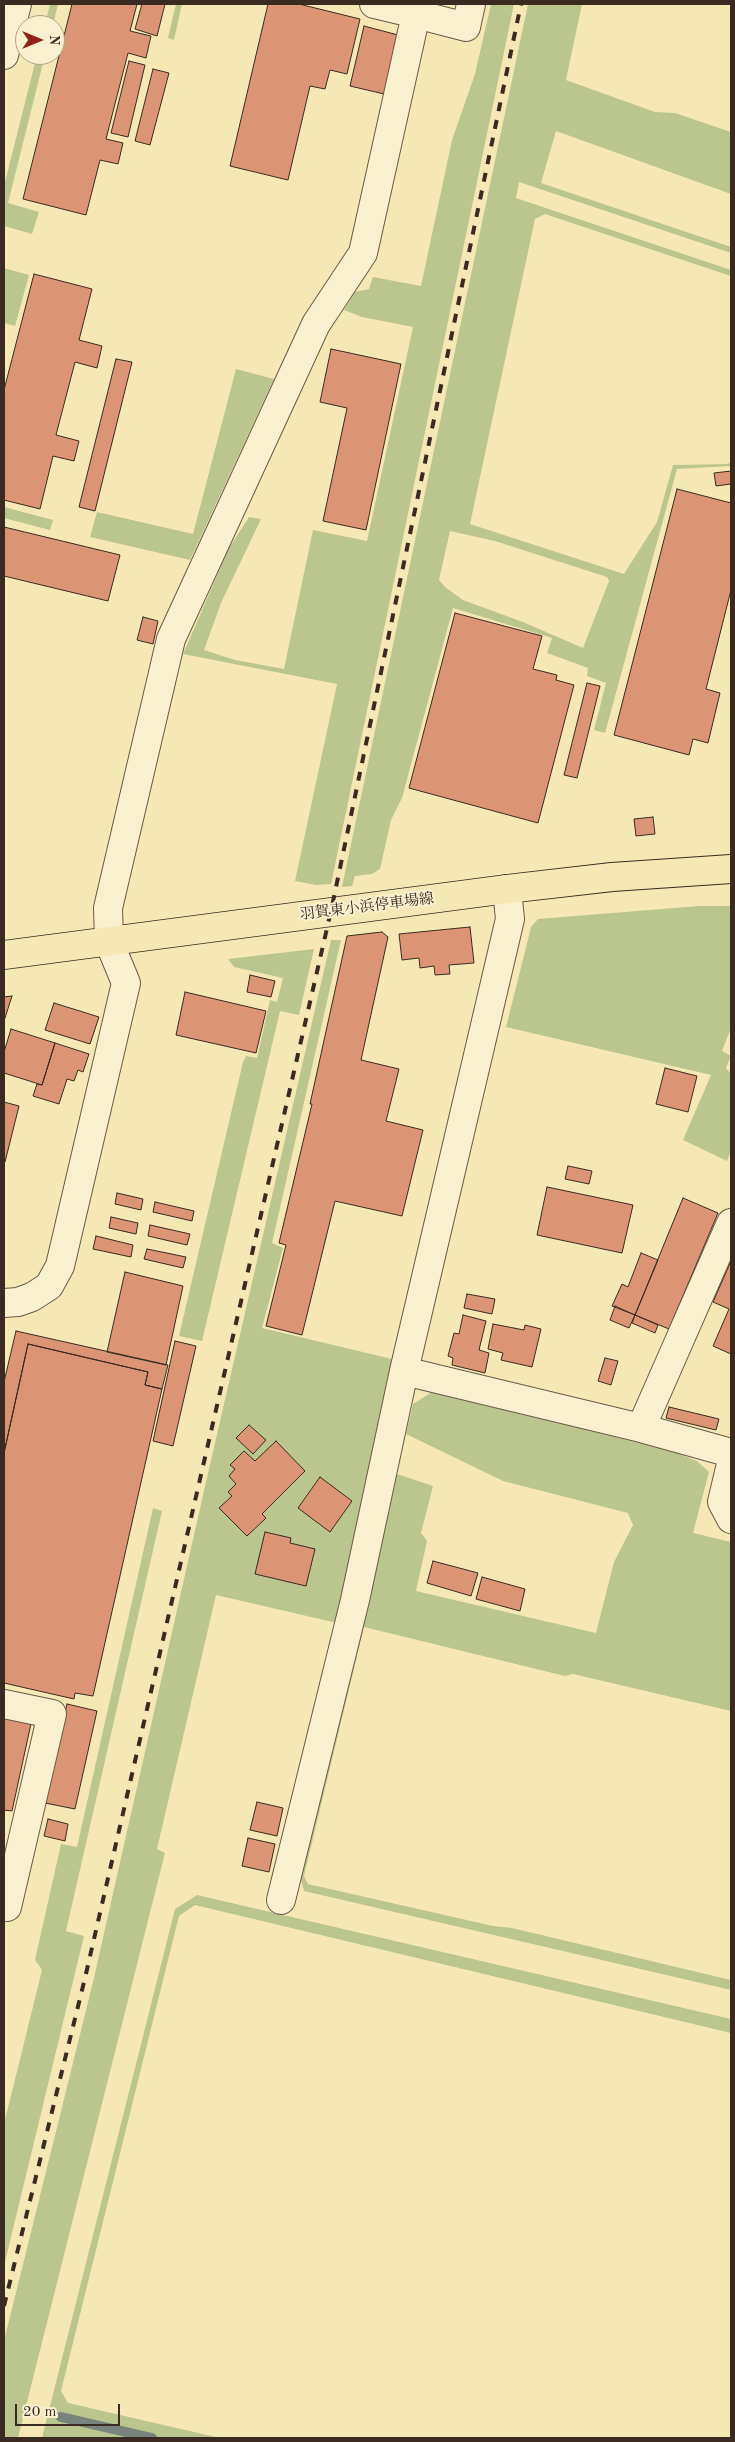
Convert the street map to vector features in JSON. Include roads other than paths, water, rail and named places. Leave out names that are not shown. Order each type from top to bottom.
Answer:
[{"type":"main road","name":"羽賀東小浜停車場線","points":[[4,955],[507,888],[612,877],[731,869]]},
{"type":"street","points":[[4,55],[17,4]]},
{"type":"street","points":[[374,4],[466,27],[471,4]]},
{"type":"street","points":[[4,1303],[18,1302],[32,1297],[49,1286],[60,1266],[126,983],[109,942],[108,908],[171,639],[316,324],[363,253],[416,14]]},
{"type":"street","points":[[282,1900],[355,1600],[404,1371],[510,919],[507,888]]},
{"type":"street","points":[[641,1428],[731,1223]]},
{"type":"street","points":[[404,1371],[641,1428],[731,1453]]},
{"type":"street","points":[[731,1464],[722,1502],[731,1519]]},
{"type":"street","points":[[4,1704],[52,1714],[7,1907]]},
{"type":"waterway","points":[[61,2417],[152,2438]]},
{"type":"railway","points":[[4,2306],[85,1978],[331,911],[521,4]]}]
